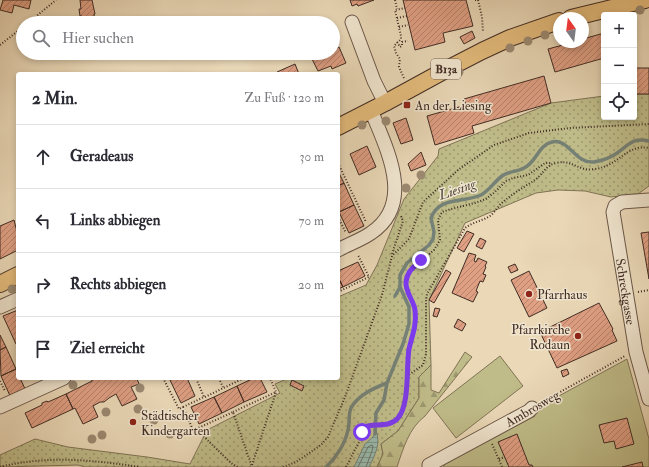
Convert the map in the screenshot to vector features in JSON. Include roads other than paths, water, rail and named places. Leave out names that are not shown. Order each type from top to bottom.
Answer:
[{"type":"main road","points":[[589,14],[645,0]]},
{"type":"main road","name":"B13a","points":[[340,126],[486,49],[510,38],[553,23]]},
{"type":"main road","points":[[0,284],[16,277]]},
{"type":"street","points":[[340,249],[371,233],[382,223],[390,211],[396,184],[394,169],[378,107],[374,81],[352,22]]},
{"type":"street","name":"Schreckgasse","points":[[649,200],[622,202],[615,206],[613,212],[636,352],[649,399]]},
{"type":"street","points":[[0,307],[16,300]]},
{"type":"street","points":[[0,407],[60,380]]},
{"type":"street","name":"Ambrosweg","points":[[429,466],[530,411],[532,408]]},
{"type":"water","points":[[376,430],[378,445],[369,467],[354,467],[365,444],[373,437]]},
{"type":"waterway","name":"Liesing","points":[[375,434],[376,413],[384,400],[387,383],[403,344],[409,324],[409,307],[400,287],[400,275],[407,263],[429,245],[433,239],[434,232],[431,218],[435,211],[446,203],[481,195],[504,174],[521,169],[528,165],[544,146],[552,142],[563,144],[587,162],[594,162],[610,157],[629,144],[638,140],[649,141]]},
{"type":"waterway","points":[[395,296],[400,287]]},
{"type":"waterway","points":[[326,467],[337,455],[345,440],[349,427],[350,410],[354,403],[367,392],[387,383]]},
{"type":"place","name":"An der Liesing","points":[[407,105]]},
{"type":"place","name":"Pfarrhaus","points":[[529,294]]},
{"type":"place","name":"Pfarrkirche Rodaun","points":[[578,336]]},
{"type":"place","name":"Städtischer Kindergarten","points":[[133,422]]}]
